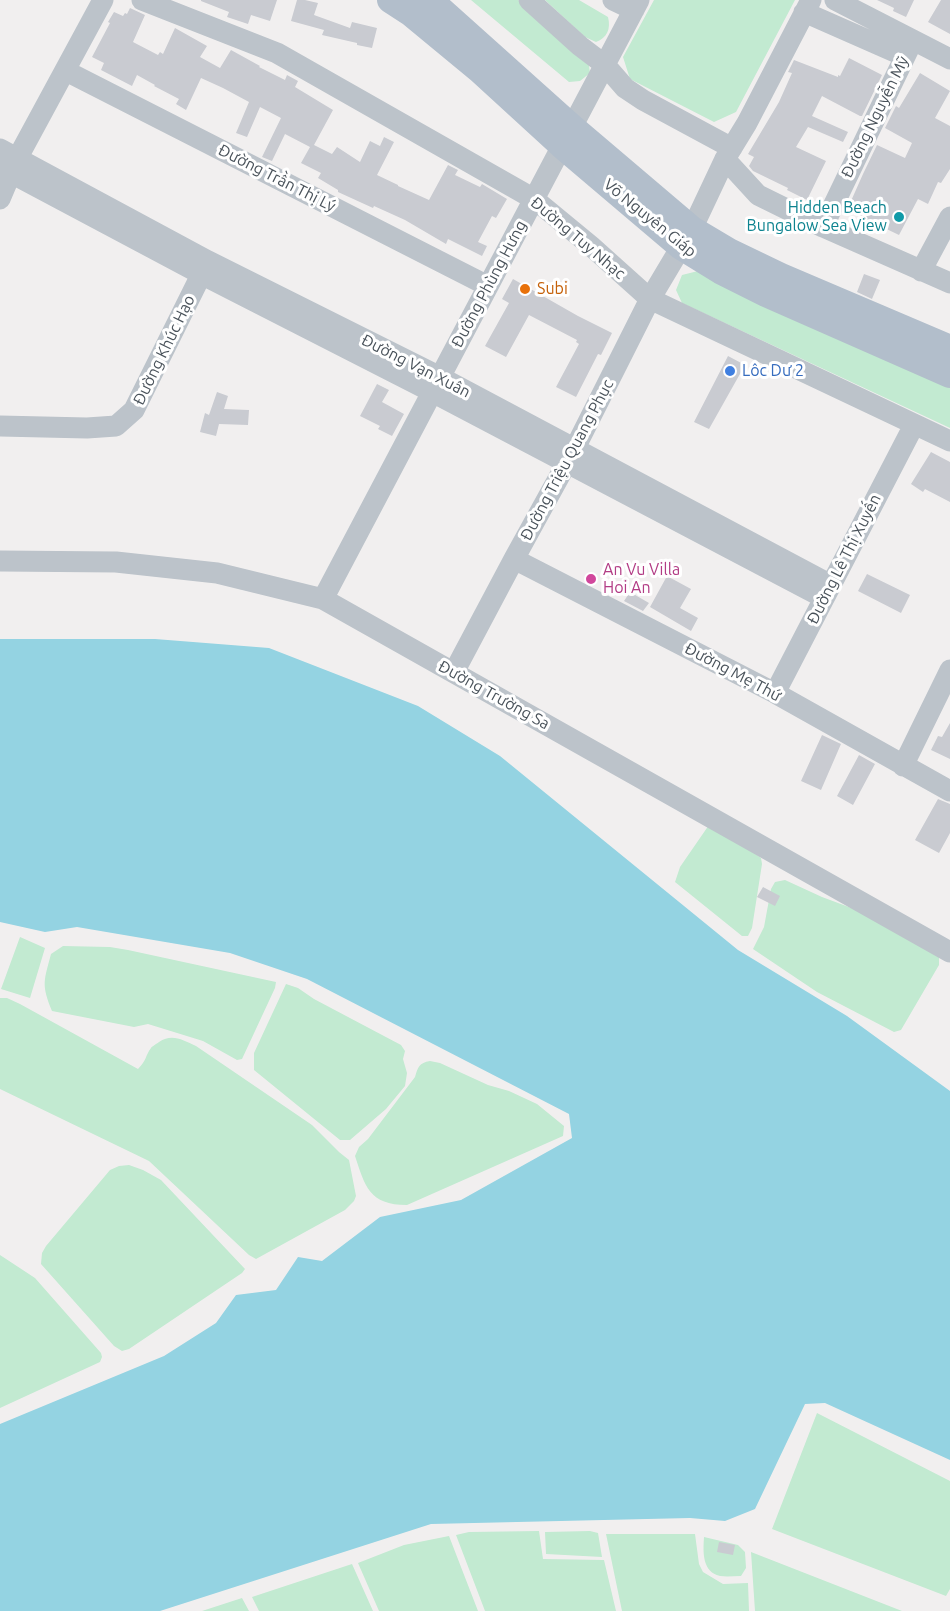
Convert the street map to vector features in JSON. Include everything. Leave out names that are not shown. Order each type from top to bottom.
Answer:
[{"type":"main road","name":"Võ Nguyên Giáp","points":[[390,0],[410,13],[479,70],[567,136],[686,238],[720,271],[765,294],[950,375]]},
{"type":"main road","name":"Võ Nguyên Giáp","points":[[428,0],[485,48],[567,136]]},
{"type":"main road","name":"Võ Nguyên Giáp","points":[[686,238],[729,252],[950,348]]},
{"type":"street","points":[[0,199],[7,162],[66,71],[103,0]]},
{"type":"street","name":"Đường Tuy Nhạc","points":[[142,0],[277,53],[534,200],[591,246],[650,299],[950,441]]},
{"type":"street","points":[[529,0],[580,46],[605,65],[625,88],[729,154],[758,195],[823,227],[950,283]]},
{"type":"street","points":[[613,0],[636,5]]},
{"type":"street","points":[[835,0],[909,48]]},
{"type":"street","name":"Đường Phùng Hưng","points":[[323,599],[636,5]]},
{"type":"street","points":[[807,6],[909,48],[950,59]]},
{"type":"street","name":"Đường Triệu Quang Phục","points":[[454,672],[571,456],[650,299],[686,238],[807,6]]},
{"type":"street","name":"Đường Nguyễn Mỹ","points":[[823,227],[909,48]]},
{"type":"street","name":"Đường Trần Thị Lý","points":[[66,71],[488,286]]},
{"type":"street","name":"Đường Vạn Xuân","points":[[7,162],[205,268],[436,385],[827,591]]},
{"type":"street","points":[[921,271],[950,217]]},
{"type":"street","name":"Đường Khúc Hạo","points":[[0,426],[87,428],[116,426],[134,411],[205,268]]},
{"type":"street","name":"Đường Lê Thị Xuyến","points":[[775,693],[914,425]]},
{"type":"street","name":"Đường Mẹ Thứ","points":[[514,559],[775,693],[950,791]]},
{"type":"street","name":"Đường Trường Sa","points":[[0,561],[116,562],[218,573],[323,599],[950,951]]},
{"type":"street","points":[[903,766],[950,670]]},
{"type":"green space","points":[[471,0],[518,0],[588,59],[590,73],[580,81],[569,82]]},
{"type":"green space","points":[[545,0],[579,0],[608,17],[607,32],[596,42],[585,37]]},
{"type":"green space","points":[[654,0],[795,0],[736,112],[714,122],[630,79],[623,57]]},
{"type":"green space","points":[[698,271],[950,386],[950,428],[682,303],[676,290],[682,275]]},
{"type":"green space","points":[[711,822],[761,858],[752,928],[748,936],[742,936],[675,882],[680,867]]},
{"type":"green space","points":[[785,880],[873,916],[939,957],[939,965],[901,1030],[894,1032],[817,992],[753,949],[764,927],[771,889],[775,882]]},
{"type":"green space","points":[[20,937],[45,948],[30,998],[1,989]]},
{"type":"green space","points":[[63,946],[110,947],[128,950],[276,982],[275,988],[242,1059],[237,1060],[203,1041],[148,1024],[134,1027],[52,1011],[46,994],[45,977],[51,954]]},
{"type":"green space","points":[[286,984],[298,988],[314,999],[401,1045],[405,1051],[403,1059],[407,1073],[405,1086],[386,1109],[350,1140],[340,1140],[254,1070],[254,1053]]},
{"type":"green space","points":[[0,998],[7,998],[20,1004],[138,1069],[151,1047],[164,1039],[178,1038],[196,1046],[312,1125],[349,1160],[356,1196],[354,1201],[345,1210],[256,1259],[249,1255],[149,1161],[0,1089]]},
{"type":"green space","points":[[430,1061],[440,1063],[537,1104],[564,1126],[563,1136],[407,1205],[384,1202],[370,1192],[355,1156],[359,1147],[368,1139],[415,1077],[420,1066]]},
{"type":"green space","points":[[129,1165],[161,1180],[245,1269],[129,1349],[122,1351],[114,1346],[41,1264],[42,1253],[46,1246],[110,1170]]},
{"type":"green space","points":[[0,1255],[35,1278],[101,1353],[102,1357],[100,1362],[0,1408]]},
{"type":"green space","points":[[817,1413],[950,1481],[950,1589],[946,1596],[772,1529]]},
{"type":"green space","points":[[539,1531],[543,1559],[604,1560],[616,1611],[485,1611],[456,1535],[469,1532]]},
{"type":"green space","points":[[590,1531],[598,1533],[602,1557],[546,1554],[545,1532]]},
{"type":"green space","points":[[606,1534],[695,1534],[699,1564],[703,1572],[723,1584],[748,1583],[749,1611],[622,1611]]},
{"type":"green space","points":[[449,1536],[478,1611],[379,1611],[358,1563],[404,1545]]},
{"type":"green space","points":[[704,1537],[738,1545],[745,1552],[746,1568],[741,1576],[720,1576],[710,1570],[705,1561]]},
{"type":"green space","points":[[751,1552],[902,1611],[755,1611]]},
{"type":"green space","points":[[352,1564],[373,1611],[259,1611],[252,1597]]},
{"type":"green space","points":[[242,1598],[249,1611],[202,1611]]},
{"type":"water","points":[[0,639],[155,639],[269,648],[418,706],[500,756],[738,950],[847,1016],[950,1091],[950,1460],[825,1403],[805,1404],[755,1509],[725,1521],[690,1518],[431,1524],[160,1611],[0,1611],[0,1424],[164,1356],[216,1323],[236,1295],[276,1290],[298,1257],[322,1261],[380,1217],[461,1200],[572,1138],[569,1114],[307,979],[230,953],[77,927],[45,932],[0,922]]},
{"type":"building","points":[[201,0],[277,0],[270,21],[251,15],[248,24],[227,17],[229,12]]},
{"type":"building","points":[[297,0],[318,3],[314,15],[350,28],[352,22],[377,28],[372,48],[322,35],[324,30],[291,21]]},
{"type":"building","points":[[877,0],[914,0],[906,17]]},
{"type":"building","points":[[941,0],[950,0],[950,34],[928,22]]},
{"type":"building","points":[[130,8],[145,15],[133,42],[158,55],[160,52],[163,54],[175,28],[207,46],[200,57],[220,68],[231,50],[285,80],[287,75],[298,81],[295,87],[333,110],[314,145],[332,154],[337,147],[360,162],[370,141],[380,146],[384,137],[394,142],[377,175],[398,186],[429,200],[448,165],[458,170],[455,175],[480,187],[482,184],[507,199],[496,218],[492,216],[478,242],[487,246],[482,256],[448,239],[446,244],[405,220],[338,192],[318,178],[321,173],[301,163],[310,147],[285,134],[272,161],[262,157],[281,118],[260,107],[247,137],[236,133],[249,102],[223,88],[201,78],[186,110],[176,104],[179,99],[137,75],[132,86],[101,70],[104,63],[92,57],[110,23],[108,22],[114,12],[123,16]]},
{"type":"building","points":[[849,58],[882,75],[862,116],[822,96],[812,116],[848,132],[843,142],[808,127],[796,147],[826,161],[807,200],[753,171],[749,166],[754,157],[748,154],[779,102],[792,73],[788,72],[794,60],[838,77]]},
{"type":"building","points":[[920,73],[950,91],[935,118],[950,126],[950,169],[941,183],[938,182],[928,204],[918,199],[899,235],[847,210],[877,145],[905,158],[912,143],[885,128],[896,106],[899,108]]},
{"type":"building","points":[[864,274],[880,280],[872,299],[857,292]]},
{"type":"building","points":[[513,279],[612,333],[601,355],[598,354],[576,397],[556,387],[579,344],[577,340],[529,315],[506,357],[485,346],[509,303],[502,299]]},
{"type":"building","points":[[728,356],[745,365],[709,429],[694,422]]},
{"type":"building","points":[[377,384],[389,390],[382,402],[404,414],[392,436],[378,429],[380,426],[360,416]]},
{"type":"building","points":[[217,392],[228,396],[224,409],[249,410],[248,425],[219,424],[216,436],[200,432],[205,413],[209,415]]},
{"type":"building","points":[[931,452],[950,462],[950,502],[925,489],[923,492],[911,484]]},
{"type":"building","points":[[867,574],[910,595],[901,613],[858,591]]},
{"type":"building","points":[[667,576],[691,589],[680,608],[698,618],[691,631],[650,607]]},
{"type":"building","points":[[630,592],[649,603],[643,611],[624,601]]},
{"type":"building","points":[[950,723],[950,759],[931,750],[938,736],[942,737]]},
{"type":"building","points":[[822,735],[841,744],[821,790],[801,781]]},
{"type":"building","points":[[859,755],[875,764],[853,805],[837,796]]},
{"type":"building","points":[[938,799],[950,804],[950,833],[939,853],[915,840]]},
{"type":"building","points":[[763,887],[780,896],[775,906],[757,897]]},
{"type":"building","points":[[719,1542],[735,1545],[733,1555],[717,1552]]},
{"type":"place","name":"Hidden Beach Bungalow Sea View","points":[[899,217]]},
{"type":"place","name":"Subi","points":[[525,289]]},
{"type":"place","name":"Lôc Dư 2","points":[[730,371]]},
{"type":"place","name":"An Vu Villa Hoi An","points":[[591,579]]}]
